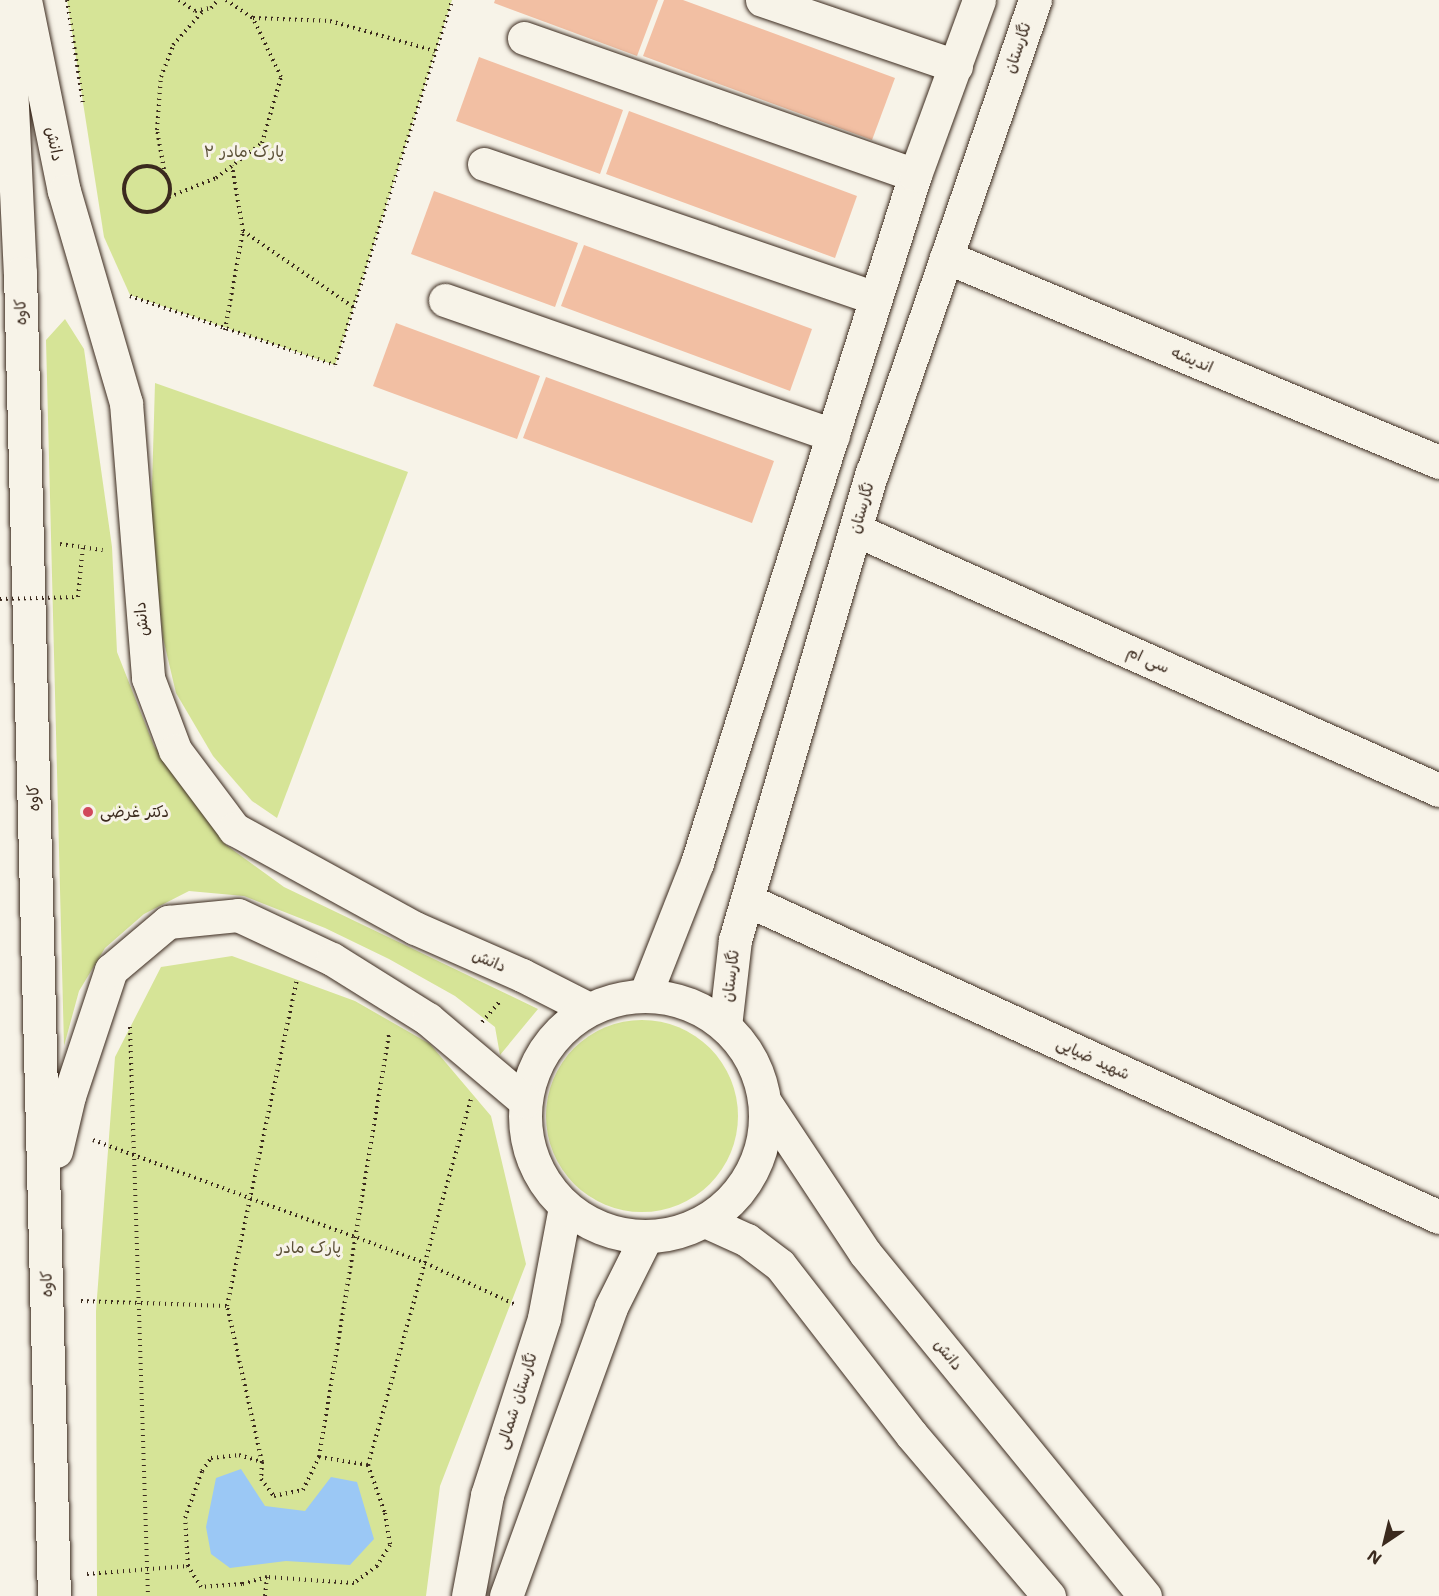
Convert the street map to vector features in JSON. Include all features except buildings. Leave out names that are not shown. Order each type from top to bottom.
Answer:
[{"type":"main road","name":"کاوه","points":[[7,0],[27,541],[46,1193],[54,1586]]},
{"type":"main road","name":"دانش","points":[[25,0],[64,191],[126,403],[136,557],[148,678],[175,750],[234,829],[415,928],[522,975],[589,1009]]},
{"type":"main road","points":[[762,0],[956,66]]},
{"type":"main road","points":[[645,995],[697,863],[915,175],[979,0]]},
{"type":"main road","name":"نگارستان","points":[[725,1026],[735,940],[856,530],[946,257],[1035,0]]},
{"type":"main road","points":[[524,38],[915,175]]},
{"type":"main road","points":[[484,164],[876,298]]},
{"type":"main road","name":"اندیشه","points":[[946,257],[1439,462]]},
{"type":"main road","points":[[445,300],[833,435]]},
{"type":"main road","name":"سی ام","points":[[856,530],[1439,790]]},
{"type":"main road","name":"شهید ضیایی","points":[[747,900],[1439,1217]]},
{"type":"main road","points":[[46,1193],[61,1127],[111,969],[168,921],[238,915],[304,946],[396,998],[525,1101]]},
{"type":"main road","points":[[645,995],[674,999],[702,1009],[725,1026],[745,1048],[759,1074],[765,1102],[764,1138],[754,1171],[733,1200],[705,1221],[676,1233],[646,1237],[616,1234],[589,1223],[565,1207],[537,1167],[527,1140],[525,1101],[536,1064],[558,1032],[589,1009],[616,999],[645,995]]},
{"type":"main road","name":"دانش","points":[[765,1102],[865,1253],[1145,1596]]},
{"type":"main road","name":"نگارستان شمالی","points":[[468,1596],[487,1495],[544,1317],[565,1207]]},
{"type":"main road","points":[[705,1221],[747,1240],[780,1265],[911,1434],[1049,1596]]},
{"type":"main road","points":[[506,1596],[611,1307],[646,1237]]},
{"type":"path","points":[[67,0],[84,110]]},
{"type":"path","points":[[179,0],[188,9],[203,11]]},
{"type":"path","points":[[169,197],[156,130],[161,77],[173,45],[203,11],[218,0]]},
{"type":"path","points":[[165,175],[153,166],[137,168],[127,178],[124,192],[131,205],[144,212],[159,209],[169,197],[216,178],[262,143],[281,77],[253,18],[226,0]]},
{"type":"path","points":[[125,286],[130,296],[334,365],[452,0]]},
{"type":"path","points":[[253,18],[330,21],[435,51]]},
{"type":"path","points":[[225,330],[243,231],[232,166]]},
{"type":"path","points":[[243,231],[353,307]]},
{"type":"path","points":[[27,541],[83,546],[136,557]]},
{"type":"path","points":[[0,599],[78,597],[83,546]]},
{"type":"path","points":[[304,946],[227,1306],[262,1462],[261,1479],[274,1496],[303,1490],[319,1456],[396,998]]},
{"type":"path","points":[[262,1462],[239,1455],[211,1458],[202,1471],[185,1518],[188,1566],[201,1587],[242,1584],[267,1577],[354,1583],[377,1566],[390,1545],[385,1513],[368,1465],[425,1263],[471,1056],[522,975]]},
{"type":"path","points":[[129,1014],[148,1596]]},
{"type":"path","points":[[61,1127],[249,1201],[425,1263],[544,1317]]},
{"type":"path","points":[[48,1300],[140,1301],[227,1306]]},
{"type":"path","points":[[319,1456],[368,1465]]},
{"type":"path","points":[[54,1586],[147,1569],[188,1566]]},
{"type":"path","points":[[265,1596],[267,1577]]},
{"type":"green space","name":"پارک مادر ۲","points":[[67,0],[452,0],[335,365],[130,295],[104,237]]},
{"type":"green space","points":[[65,319],[84,349],[112,547],[117,652],[154,746],[226,845],[284,887],[538,1009],[500,1055],[495,1027],[455,996],[389,959],[325,928],[244,896],[189,891],[144,914],[105,948],[79,991],[64,1046],[46,340]]},
{"type":"green space","points":[[155,383],[408,472],[277,818],[252,801],[213,756],[176,693],[163,638],[151,522]]},
{"type":"green space","name":"پارک مادر","points":[[232,956],[355,1001],[430,1044],[491,1116],[526,1264],[440,1486],[426,1596],[97,1596],[96,1311],[115,1057],[161,967]]},
{"type":"green space","points":[[642,1020],[661,1022],[679,1028],[710,1048],[730,1079],[736,1097],[738,1116],[736,1135],[730,1153],[710,1184],[679,1204],[661,1210],[642,1212],[623,1210],[605,1204],[574,1184],[554,1153],[548,1135],[546,1116],[548,1097],[554,1079],[574,1048],[605,1028],[623,1022]]},
{"type":"water","points":[[241,1469],[265,1506],[305,1511],[331,1477],[357,1482],[374,1539],[350,1565],[286,1561],[230,1568],[211,1554],[206,1527],[216,1478]]},
{"type":"place","name":"دکتر غرضی","points":[[88,812]]}]
